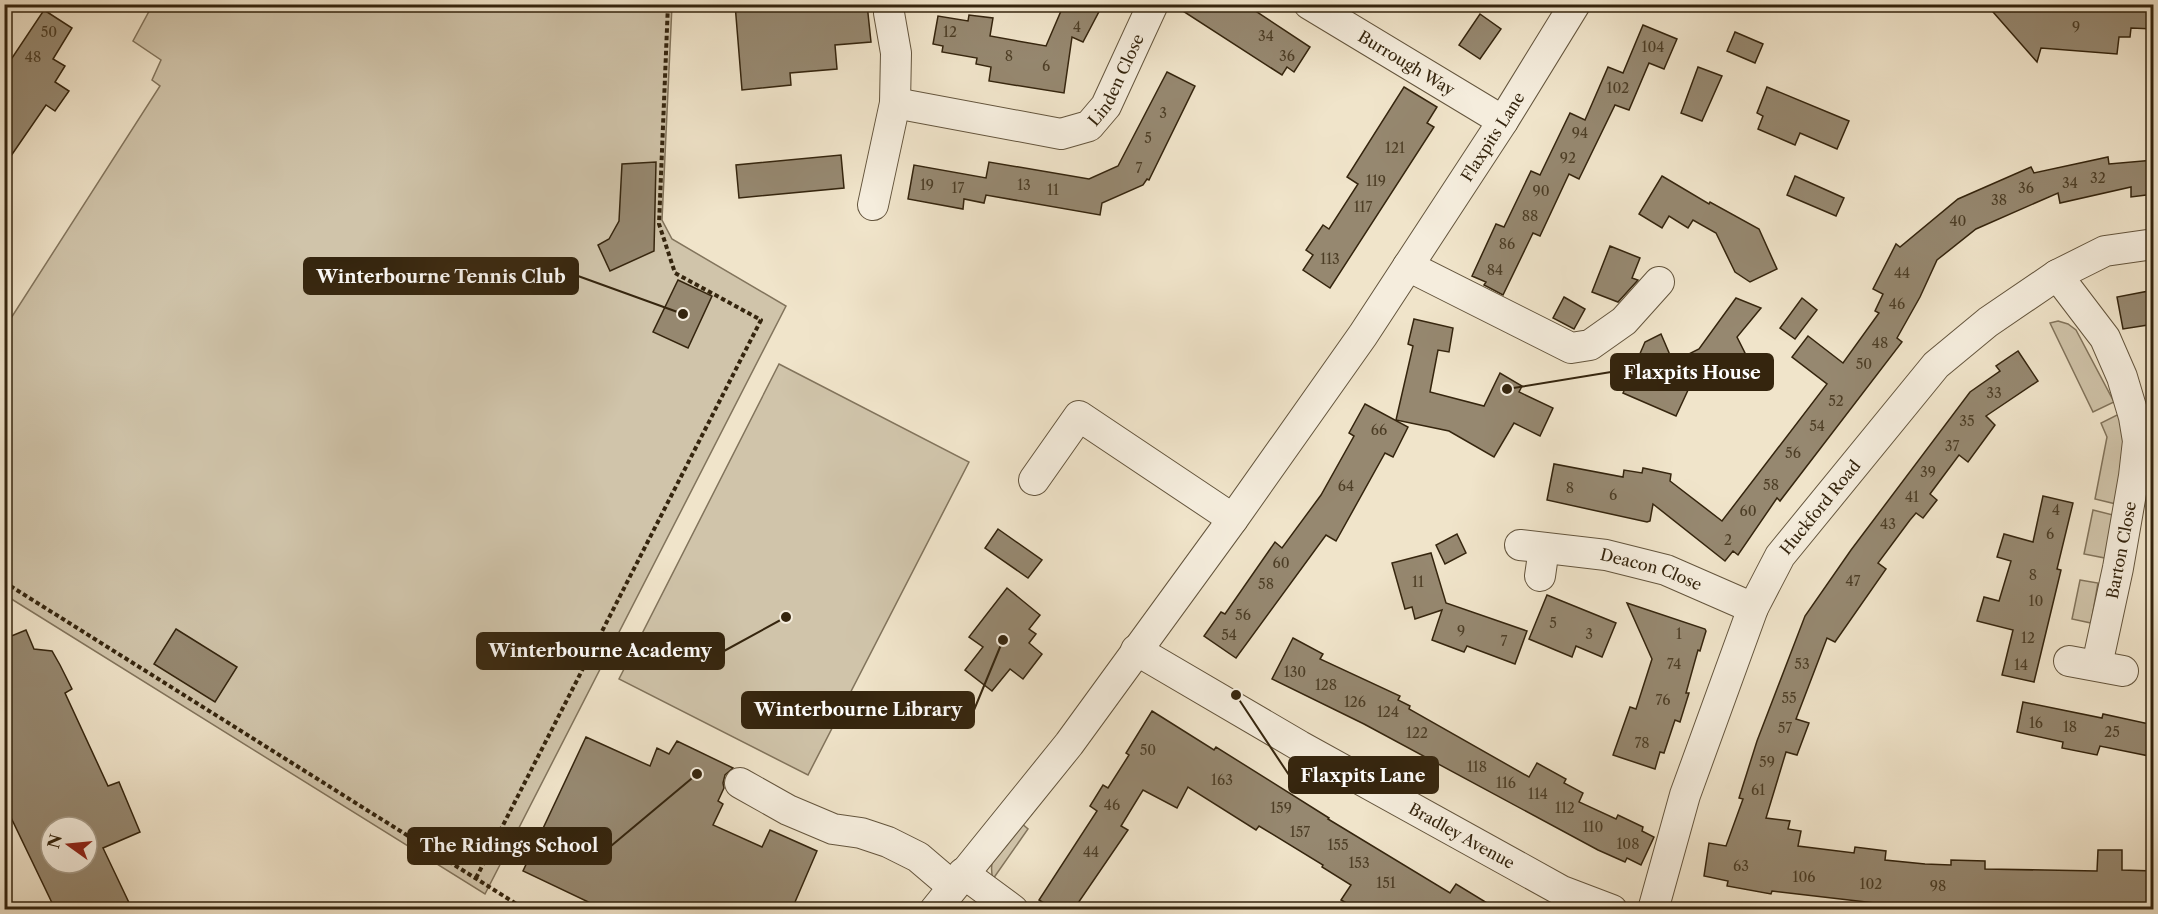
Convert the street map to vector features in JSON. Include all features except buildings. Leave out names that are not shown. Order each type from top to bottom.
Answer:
[{"type":"street","name":"Linden Close","points":[[907,106],[1061,134],[1089,126],[1106,106],[1153,4]]},
{"type":"street","name":"Burrough Way","points":[[1309,4],[1503,121]]},
{"type":"street","name":"Flaxpits Lane","points":[[950,889],[1007,822],[1068,744],[1233,519],[1363,335],[1503,121],[1575,4]]},
{"type":"street","points":[[873,205],[907,106],[889,13]]},
{"type":"street","name":"Huckford Road","points":[[1653,909],[1685,795],[1753,608],[1780,556],[1936,364],[1988,322],[2057,275],[2105,251],[2154,244]]},
{"type":"street","points":[[1408,266],[1571,348],[1590,345],[1624,321],[1659,282]]},
{"type":"street","name":"Barton Close","points":[[2057,275],[2105,338],[2122,377],[2134,417],[2138,441],[2118,567],[2096,666]]},
{"type":"street","points":[[1034,480],[1079,416],[1233,519]]},
{"type":"street","name":"Deacon Close","points":[[1535,556],[1606,555],[1666,570],[1753,608]]},
{"type":"street","name":"Bradley Avenue","points":[[1136,650],[1260,723],[1562,891],[1606,909]]},
{"type":"street","points":[[740,783],[788,810],[833,829],[861,833],[918,857],[950,889],[1013,909]]},
{"type":"path","points":[[476,878],[761,320],[675,273],[659,224],[668,4]]},
{"type":"path","points":[[4,582],[526,909]]},
{"type":"shaded area","points":[[153,4],[672,5],[662,220],[672,239],[786,306],[485,894],[5,595],[4,329],[160,86],[152,80],[161,60],[133,41]]},
{"type":"shaded area","points":[[2058,321],[2076,330],[2114,402],[2093,412],[2050,323]]},
{"type":"shaded area","points":[[779,364],[969,462],[808,775],[619,679]]},
{"type":"shaded area","points":[[2119,414],[2128,445],[2116,504],[2095,499],[2107,437],[2101,423]]},
{"type":"shaded area","points":[[2093,510],[2113,515],[2105,558],[2084,554]]},
{"type":"shaded area","points":[[2080,580],[2098,583],[2091,623],[2072,619]]},
{"type":"shaded area","points":[[1021,823],[1028,829],[993,879],[992,862],[998,848]]},
{"type":"place","name":"Winterbourne Tennis Club","points":[[683,314]]},
{"type":"place","name":"Flaxpits House","points":[[1507,389]]},
{"type":"place","name":"Winterbourne Academy","points":[[786,617]]},
{"type":"place","name":"Winterbourne Library","points":[[1003,640]]},
{"type":"place","name":"Flaxpits Lane","points":[[1236,695]]},
{"type":"place","name":"The Ridings School","points":[[697,774]]}]
